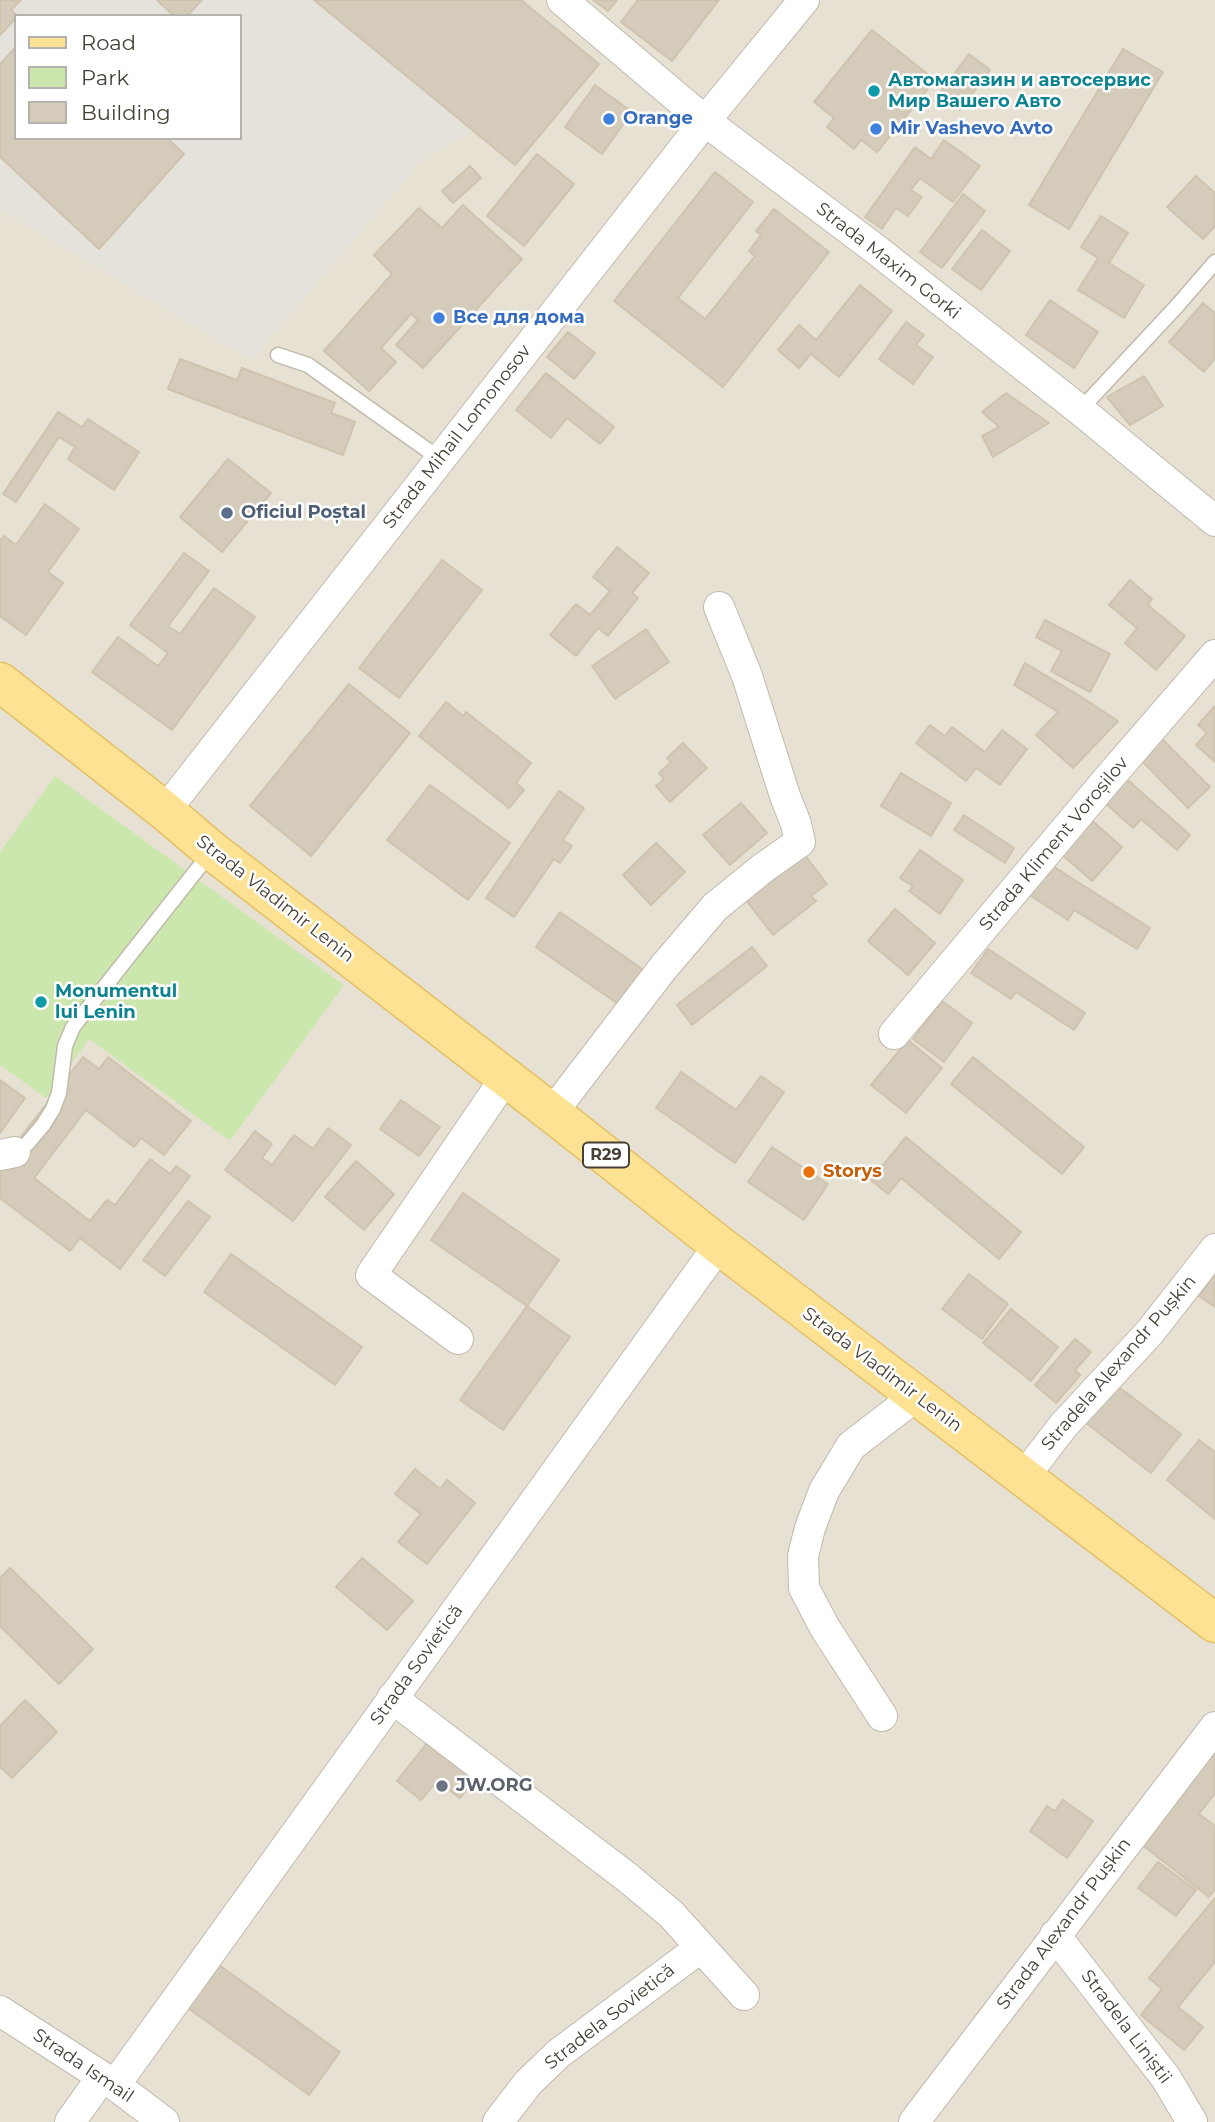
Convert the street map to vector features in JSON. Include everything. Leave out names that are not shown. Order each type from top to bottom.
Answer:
[{"type":"main road","name":"Strada Vladimir Lenin","points":[[0,682],[211,850],[719,1245],[1215,1623]]},
{"type":"street","name":"Strada Maxim Gorki","points":[[562,0],[705,121],[874,248],[1080,410],[1215,521]]},
{"type":"street","name":"Strada Mihail Lomonosov","points":[[165,811],[705,121],[804,0]]},
{"type":"street","points":[[552,1113],[663,968],[715,907],[800,842],[747,676],[719,607]]},
{"type":"street","name":"Strada Kliment Voroșilov","points":[[894,1034],[1215,655]]},
{"type":"street","points":[[458,1339],[371,1275],[506,1077]]},
{"type":"street","name":"Strada Sovietică","points":[[70,2122],[109,2081],[392,1698],[719,1245]]},
{"type":"street","name":"Stradela Alexandr Pușkin","points":[[1023,1478],[1063,1426],[1150,1332],[1215,1249]]},
{"type":"street","points":[[882,1716],[825,1628],[804,1588],[803,1556],[824,1491],[851,1446],[916,1395]]},
{"type":"street","points":[[392,1698],[628,1878],[671,1914],[744,1995]]},
{"type":"street","name":"Strada Alexandr Pușkin","points":[[914,2122],[1215,1727]]},
{"type":"street","name":"Stradela Liniștii","points":[[1055,1935],[1166,2078],[1192,2122]]},
{"type":"street","name":"Stradela Sovietică","points":[[498,2122],[528,2083],[558,2054],[700,1948]]},
{"type":"street","name":"Strada Ismail","points":[[0,2011],[109,2081],[164,2122]]},
{"type":"lane","points":[[1080,410],[1178,306],[1215,262]]},
{"type":"lane","points":[[278,355],[308,365],[440,458]]},
{"type":"lane","points":[[7,1153],[27,1144],[53,1109],[59,1093],[65,1046],[73,1027],[211,850]]},
{"type":"shaded area","points":[[0,0],[1215,0],[1215,2122],[0,2122]]},
{"type":"shaded area","points":[[0,0],[524,0],[599,64],[515,165],[473,131],[420,161],[251,360],[0,209]]},
{"type":"green space","points":[[55,776],[344,985],[230,1141],[89,1039],[46,1098],[0,1065],[0,852]]},
{"type":"building","points":[[0,0],[21,0],[11,10],[16,14],[14,20],[0,35]]},
{"type":"building","points":[[157,0],[202,0],[189,14],[172,14]]},
{"type":"building","points":[[314,0],[521,0],[599,64],[515,165]]},
{"type":"building","points":[[593,0],[617,0],[608,11]]},
{"type":"building","points":[[638,0],[719,0],[672,61],[621,22]]},
{"type":"building","name":"Автомагазин и автосервис Мир Вашего Авто","points":[[872,30],[935,80],[877,152],[861,140],[854,149],[827,127],[834,118],[814,102]]},
{"type":"building","points":[[14,49],[14,140],[169,140],[184,154],[99,249],[0,157],[0,64]]},
{"type":"building","points":[[1123,49],[1163,72],[1069,229],[1029,205]]},
{"type":"building","points":[[969,54],[990,70],[960,110],[939,94]]},
{"type":"building","points":[[595,85],[632,112],[602,154],[565,127]]},
{"type":"building","points":[[944,140],[980,166],[953,202],[920,178],[911,190],[922,197],[908,216],[896,208],[882,229],[865,217],[915,147],[931,159]]},
{"type":"building","points":[[537,154],[574,184],[524,246],[487,216]]},
{"type":"building","points":[[470,166],[481,178],[453,203],[442,191]]},
{"type":"building","points":[[715,172],[753,202],[678,298],[705,319],[755,256],[749,251],[761,235],[756,231],[774,209],[829,252],[723,387],[614,301]]},
{"type":"building","points":[[1196,176],[1215,193],[1215,226],[1203,239],[1167,207]]},
{"type":"building","points":[[963,194],[985,211],[942,268],[920,252]]},
{"type":"building","points":[[463,205],[522,259],[423,368],[396,345],[418,320],[411,314],[381,348],[396,362],[369,391],[324,351],[392,274],[374,255],[419,208],[442,228]]},
{"type":"building","points":[[1101,216],[1128,233],[1109,263],[1144,285],[1124,318],[1078,290],[1098,258],[1081,247]]},
{"type":"building","points":[[982,230],[1010,251],[981,290],[952,269]]},
{"type":"building","points":[[860,285],[892,311],[839,377],[811,354],[799,368],[778,350],[799,325],[816,340]]},
{"type":"building","points":[[1050,300],[1098,332],[1074,368],[1026,335]]},
{"type":"building","points":[[1203,303],[1215,313],[1215,358],[1204,372],[1169,342]]},
{"type":"building","points":[[906,322],[924,335],[916,345],[933,357],[913,384],[879,359]]},
{"type":"building","points":[[568,332],[595,353],[574,379],[547,357]]},
{"type":"building","points":[[180,359],[237,380],[242,368],[335,403],[331,413],[355,422],[343,455],[168,389]]},
{"type":"building","points":[[546,373],[614,427],[600,444],[567,418],[551,438],[516,410]]},
{"type":"building","points":[[1144,376],[1163,406],[1130,425],[1107,397]]},
{"type":"building","points":[[1006,393],[1049,423],[993,457],[982,436],[999,427],[982,412]]},
{"type":"building","points":[[58,412],[82,427],[88,419],[139,452],[114,490],[68,459],[75,447],[59,437],[16,502],[3,494]]},
{"type":"building","points":[[228,459],[271,493],[222,552],[180,517]]},
{"type":"building","points":[[45,504],[79,529],[48,572],[63,583],[26,635],[0,616],[0,541],[4,536],[16,545]]},
{"type":"building","points":[[617,547],[649,573],[632,593],[638,598],[608,636],[598,628],[576,656],[550,635],[576,604],[590,615],[610,591],[593,577]]},
{"type":"building","points":[[184,553],[209,571],[168,626],[180,634],[214,588],[255,617],[172,730],[92,672],[118,637],[158,666],[168,653],[130,625]]},
{"type":"building","points":[[442,560],[482,590],[399,698],[359,668]]},
{"type":"building","points":[[1130,580],[1152,599],[1148,605],[1185,636],[1156,670],[1125,643],[1137,628],[1109,605]]},
{"type":"building","points":[[1045,620],[1110,654],[1090,692],[1051,671],[1062,651],[1036,637]]},
{"type":"building","points":[[646,629],[669,662],[615,699],[592,666]]},
{"type":"building","points":[[1025,663],[1118,721],[1073,768],[1036,735],[1058,712],[1014,685]]},
{"type":"building","points":[[349,684],[410,733],[311,856],[250,806]]},
{"type":"building","points":[[446,702],[463,716],[466,712],[531,763],[516,783],[524,790],[509,808],[419,736]]},
{"type":"building","points":[[1214,707],[1215,762],[1196,745],[1207,733],[1198,725]]},
{"type":"building","points":[[930,725],[945,736],[952,727],[985,752],[1002,730],[1027,749],[1000,785],[976,768],[966,781],[916,743]]},
{"type":"building","points":[[1161,738],[1210,787],[1188,808],[1140,759]]},
{"type":"building","points":[[683,743],[707,768],[670,802],[656,786],[664,779],[659,773],[671,762],[667,758]]},
{"type":"building","points":[[901,773],[951,803],[931,836],[881,806]]},
{"type":"building","points":[[1123,776],[1190,835],[1177,850],[1141,819],[1133,828],[1102,800]]},
{"type":"building","points":[[430,785],[510,843],[468,900],[387,840]]},
{"type":"building","points":[[559,791],[584,808],[563,840],[572,846],[560,863],[554,859],[514,917],[486,898]]},
{"type":"building","points":[[741,803],[767,833],[730,865],[703,835]]},
{"type":"building","points":[[964,815],[1014,848],[1005,863],[954,830]]},
{"type":"building","points":[[1088,817],[1122,847],[1092,881],[1058,851]]},
{"type":"building","points":[[656,843],[685,872],[651,905],[623,875]]},
{"type":"building","points":[[920,850],[963,880],[940,914],[909,891],[913,886],[900,878]]},
{"type":"building","points":[[804,854],[827,884],[811,896],[816,901],[773,935],[745,899]]},
{"type":"building","points":[[1048,863],[1150,928],[1137,949],[1074,910],[1068,920],[1028,894]]},
{"type":"building","points":[[895,909],[935,943],[908,975],[868,941]]},
{"type":"building","points":[[560,912],[648,973],[624,1008],[536,947]]},
{"type":"building","points":[[752,947],[767,966],[692,1025],[677,1005]]},
{"type":"building","points":[[988,949],[1085,1013],[1074,1030],[1016,992],[1011,999],[971,973]]},
{"type":"building","points":[[942,1001],[972,1023],[944,1062],[913,1039]]},
{"type":"building","points":[[908,1040],[942,1068],[906,1113],[871,1085]]},
{"type":"building","points":[[83,1057],[99,1069],[108,1057],[191,1121],[164,1155],[141,1138],[134,1147],[86,1110],[34,1178],[90,1221],[107,1200],[115,1205],[150,1159],[170,1174],[176,1166],[190,1176],[120,1269],[80,1238],[70,1251],[0,1198],[0,1164]]},
{"type":"building","points":[[973,1057],[1084,1147],[1062,1174],[951,1084]]},
{"type":"building","points":[[681,1072],[736,1110],[761,1076],[784,1092],[735,1163],[656,1108]]},
{"type":"building","points":[[0,1080],[25,1098],[0,1133]]},
{"type":"building","points":[[401,1100],[440,1127],[419,1156],[380,1129]]},
{"type":"building","points":[[328,1128],[351,1145],[293,1221],[225,1170],[255,1131],[272,1144],[262,1158],[272,1165],[294,1135],[313,1149]]},
{"type":"building","points":[[906,1137],[1021,1232],[999,1259],[901,1178],[888,1194],[871,1180]]},
{"type":"building","points":[[772,1147],[828,1184],[804,1220],[748,1182]]},
{"type":"building","points":[[356,1161],[394,1194],[364,1230],[325,1197]]},
{"type":"building","points":[[463,1193],[559,1260],[527,1306],[431,1240]]},
{"type":"building","points":[[188,1201],[210,1217],[165,1276],[143,1260]]},
{"type":"building","points":[[231,1254],[362,1347],[335,1385],[204,1292]]},
{"type":"building","points":[[969,1274],[1008,1304],[982,1339],[942,1309]]},
{"type":"building","points":[[1215,1274],[1215,1307],[1199,1296]]},
{"type":"building","points":[[527,1306],[570,1337],[503,1430],[460,1400]]},
{"type":"building","points":[[1011,1309],[1058,1347],[1031,1381],[983,1343]]},
{"type":"building","points":[[1075,1339],[1091,1352],[1075,1370],[1080,1375],[1056,1403],[1035,1385]]},
{"type":"building","points":[[1116,1385],[1181,1434],[1151,1473],[1086,1423]]},
{"type":"building","points":[[1199,1440],[1215,1452],[1215,1519],[1167,1480]]},
{"type":"building","points":[[415,1469],[440,1489],[447,1480],[475,1503],[427,1564],[398,1542],[421,1514],[395,1494]]},
{"type":"building","points":[[362,1558],[413,1601],[387,1630],[336,1587]]},
{"type":"building","points":[[10,1568],[93,1649],[59,1684],[0,1626],[0,1578]]},
{"type":"building","points":[[25,1700],[57,1732],[12,1778],[0,1767],[0,1726]]},
{"type":"building","points":[[427,1743],[474,1780],[460,1798],[437,1781],[421,1800],[397,1781]]},
{"type":"building","points":[[1215,1748],[1215,1793],[1199,1814],[1215,1826],[1215,1889],[1209,1897],[1141,1844]]},
{"type":"building","points":[[1063,1800],[1093,1821],[1067,1858],[1030,1831],[1047,1806],[1055,1811]]},
{"type":"building","points":[[1158,1862],[1196,1890],[1176,1916],[1138,1888]]},
{"type":"building","points":[[1215,1898],[1215,1962],[1178,2007],[1203,2027],[1184,2050],[1141,2015],[1162,1989],[1149,1978]]},
{"type":"building","points":[[219,1965],[340,2052],[309,2095],[188,2008]]},
{"type":"place","name":"Автомагазин и автосервис Мир Вашего Авто","points":[[874,91]]},
{"type":"place","name":"Orange","points":[[609,119]]},
{"type":"place","name":"Mir Vashevo Avto","points":[[876,129]]},
{"type":"place","name":"Все для дома","points":[[439,318]]},
{"type":"place","name":"Oficiul Poștal","points":[[227,513]]},
{"type":"place","name":"Monumentul lui Lenin","points":[[41,1002]]},
{"type":"place","name":"Storys","points":[[809,1172]]},
{"type":"place","name":"JW.ORG","points":[[442,1786]]}]
